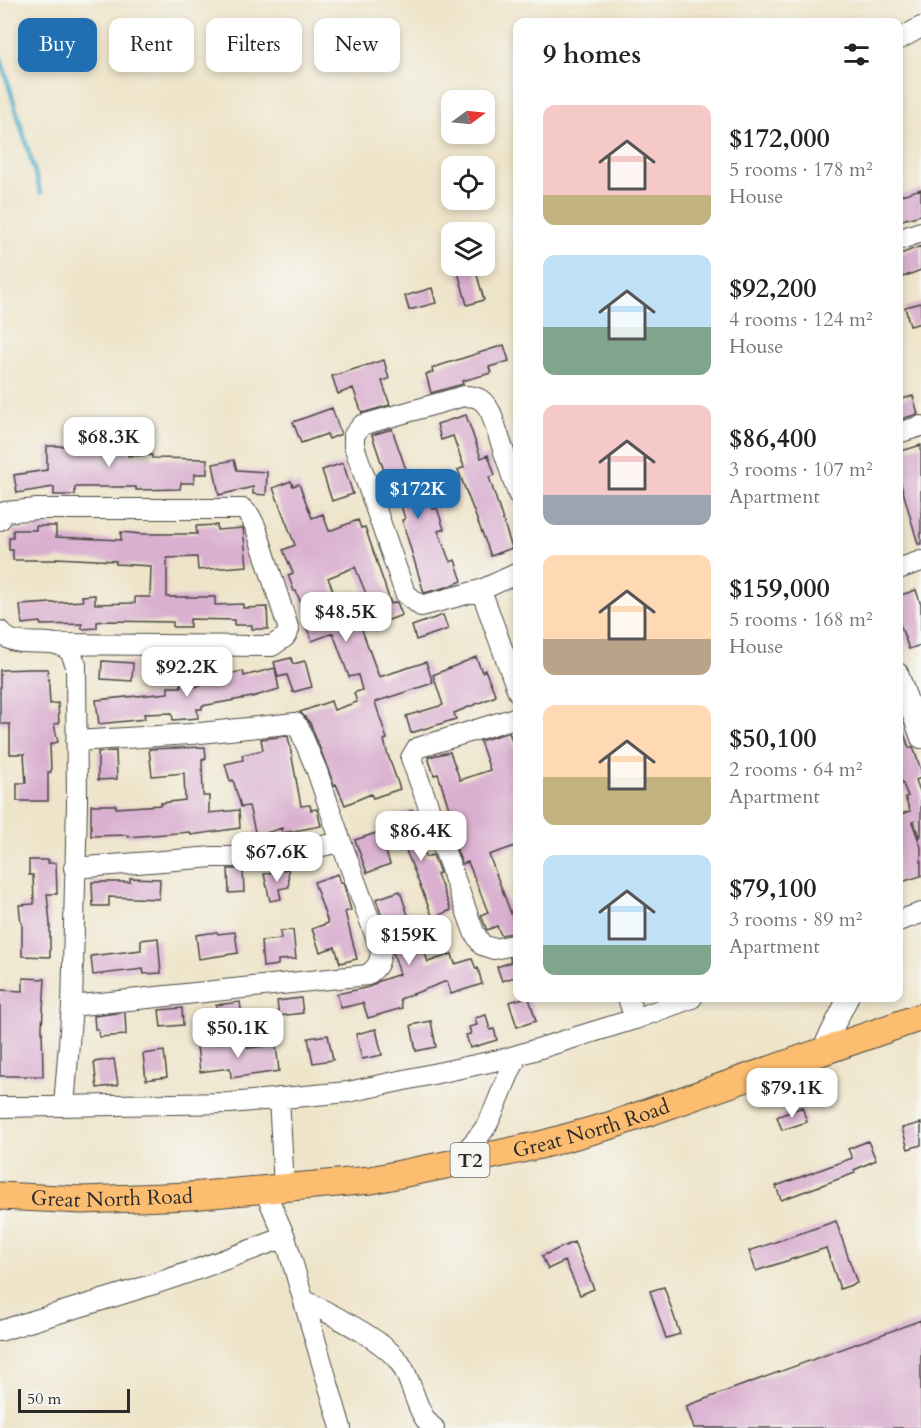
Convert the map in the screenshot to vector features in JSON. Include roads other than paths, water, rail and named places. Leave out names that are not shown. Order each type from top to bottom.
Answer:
[{"type":"highway","name":"Great North Road","points":[[0,1196],[82,1200],[190,1196],[371,1179],[454,1163],[540,1145],[612,1125],[921,1017]]},
{"type":"street","points":[[903,37],[921,27]]},
{"type":"street","points":[[903,238],[921,232]]},
{"type":"street","points":[[513,479],[491,412],[485,402],[475,396],[464,396],[362,425],[354,435],[354,446],[405,593],[421,606],[481,591],[513,575]]},
{"type":"street","points":[[903,431],[921,426]]},
{"type":"street","points":[[0,520],[5,512],[37,509],[243,509],[250,516],[256,528],[289,630],[285,637],[272,646],[56,644],[10,640],[0,631]]},
{"type":"street","points":[[903,567],[921,561]]},
{"type":"street","points":[[481,591],[513,678]]},
{"type":"street","points":[[56,644],[69,652],[76,665],[77,803],[72,1006],[64,1106]]},
{"type":"street","points":[[903,688],[921,738]]},
{"type":"street","points":[[513,719],[417,748],[411,758],[474,932],[482,945],[494,949],[513,946]]},
{"type":"street","points":[[72,1006],[367,975],[376,969],[380,962],[381,951],[317,771],[299,728],[294,723],[190,734],[76,741]]},
{"type":"street","points":[[74,868],[213,857],[270,857],[341,842]]},
{"type":"street","points":[[903,919],[921,913]]},
{"type":"street","points":[[629,1002],[635,1019]]},
{"type":"street","points":[[0,1107],[230,1103],[348,1092],[518,1055],[635,1019],[681,1002]]},
{"type":"street","points":[[820,1054],[846,1002]]},
{"type":"street","points":[[454,1163],[488,1123],[518,1055]]},
{"type":"street","points":[[279,1098],[274,1188],[285,1237],[341,1428]]},
{"type":"street","points":[[0,1332],[60,1311],[207,1267],[285,1237]]},
{"type":"street","points":[[304,1300],[358,1330],[396,1358],[405,1370],[426,1421],[434,1428]]},
{"type":"waterway","points":[[0,56],[41,193]]}]
